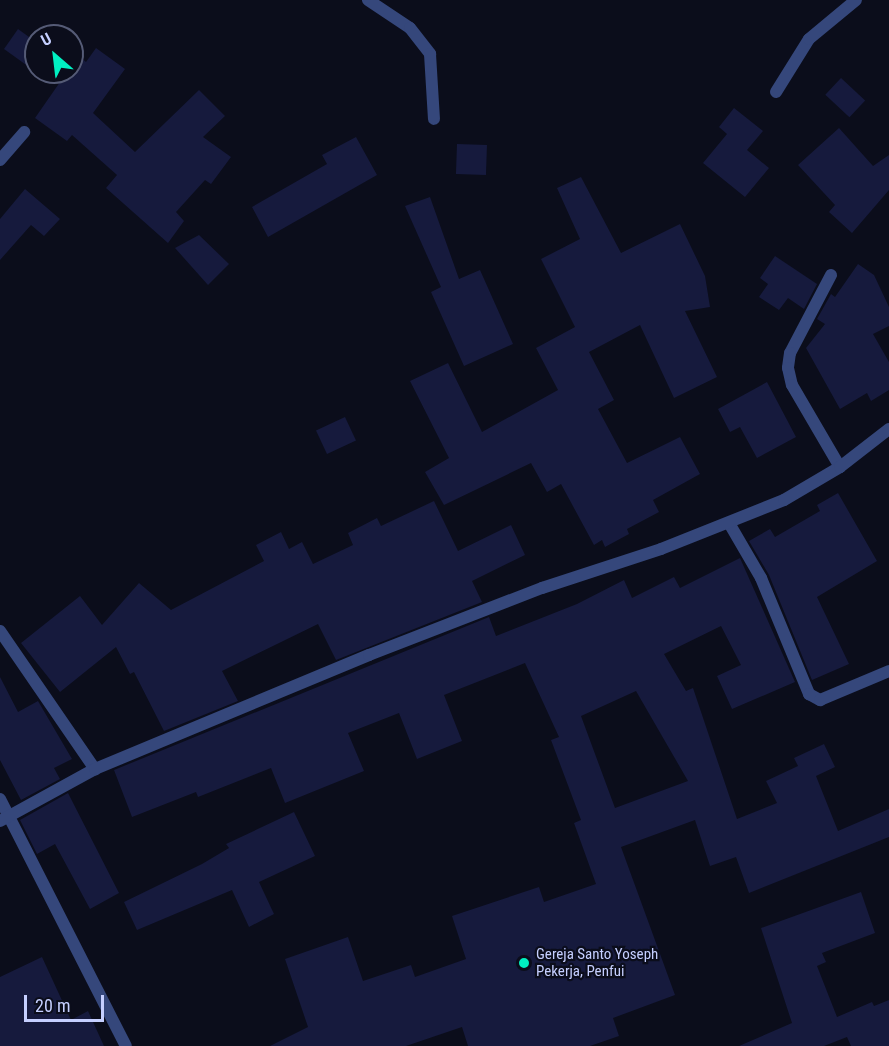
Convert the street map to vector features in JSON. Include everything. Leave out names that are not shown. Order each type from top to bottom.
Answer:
[{"type":"street","points":[[368,0],[410,28],[430,54],[434,119]]},
{"type":"street","points":[[776,92],[809,39],[856,0]]},
{"type":"street","points":[[0,160],[24,132]]},
{"type":"street","points":[[831,275],[790,353],[788,368],[792,386],[840,467]]},
{"type":"street","points":[[5,818],[95,769],[499,604],[729,523],[784,500],[840,467],[889,429]]},
{"type":"street","points":[[729,523],[765,588],[809,694],[820,700],[889,671]]},
{"type":"street","points":[[0,631],[95,769]]},
{"type":"street","points":[[0,799],[5,818],[126,1046]]},
{"type":"building","points":[[18,29],[24,33],[24,63],[4,49]]},
{"type":"building","points":[[96,48],[125,69],[93,113],[135,152],[199,90],[225,116],[203,137],[231,157],[211,184],[205,180],[176,212],[184,221],[168,243],[106,188],[117,175],[72,135],[67,141],[35,118],[59,84],[84,84],[84,60],[86,62]]},
{"type":"building","points":[[841,78],[865,101],[849,117],[825,95]]},
{"type":"building","points":[[734,108],[763,131],[747,150],[769,168],[745,197],[703,163],[727,134],[719,127]]},
{"type":"building","points":[[839,128],[873,166],[889,155],[889,190],[852,233],[829,212],[835,205],[798,165]]},
{"type":"building","points":[[356,137],[377,175],[268,237],[252,207],[327,164],[322,155]]},
{"type":"building","points":[[457,144],[487,145],[486,175],[456,174]]},
{"type":"building","points":[[581,177],[621,253],[680,224],[705,276],[710,307],[685,311],[717,377],[674,398],[640,325],[589,352],[614,400],[598,409],[627,463],[680,437],[700,474],[653,500],[659,512],[627,529],[629,534],[605,547],[602,540],[594,545],[561,484],[547,492],[531,463],[444,505],[425,472],[449,458],[410,381],[448,363],[482,432],[558,390],[536,348],[575,327],[541,259],[580,239],[557,188]]},
{"type":"building","points":[[25,189],[60,219],[44,236],[31,225],[0,260],[0,219]]},
{"type":"building","points":[[430,197],[459,279],[480,270],[513,344],[464,366],[431,292],[441,287],[405,206]]},
{"type":"building","points":[[199,235],[229,264],[208,285],[175,248]]},
{"type":"building","points":[[775,256],[817,284],[804,309],[788,298],[779,310],[759,297],[768,284],[760,278]]},
{"type":"building","points":[[858,264],[874,275],[889,307],[889,326],[873,334],[889,362],[889,390],[871,401],[867,393],[840,409],[806,348],[825,324],[817,319],[831,294],[835,297]]},
{"type":"building","points":[[767,382],[796,437],[757,458],[740,427],[730,432],[718,409]]},
{"type":"building","points":[[345,417],[356,441],[327,454],[316,431]]},
{"type":"building","points":[[838,493],[877,561],[817,597],[849,664],[812,680],[769,575],[749,541],[770,529],[775,537],[820,511],[817,505]]},
{"type":"building","points":[[434,501],[458,551],[511,525],[525,555],[472,581],[482,602],[336,660],[318,624],[222,671],[238,701],[164,731],[134,672],[130,674],[116,647],[60,692],[21,643],[80,596],[102,625],[139,583],[171,610],[264,561],[256,545],[281,532],[289,549],[302,542],[313,564],[353,545],[348,533],[377,518],[381,526]]},
{"type":"building","points":[[740,558],[795,682],[732,709],[717,676],[741,665],[721,626],[664,654],[686,691],[693,688],[737,819],[777,803],[766,781],[798,766],[794,758],[824,744],[835,767],[816,776],[838,831],[889,809],[889,837],[749,893],[736,857],[710,866],[695,820],[621,847],[675,995],[613,1018],[619,1036],[590,1046],[468,1046],[462,1027],[406,1046],[270,1046],[308,1027],[285,959],[348,937],[363,981],[411,965],[415,977],[466,959],[452,916],[539,887],[544,902],[596,884],[574,823],[581,820],[551,740],[559,737],[525,663],[444,695],[462,741],[417,759],[399,713],[348,733],[364,771],[285,803],[271,768],[198,797],[196,792],[132,817],[114,770],[489,617],[496,636],[577,604],[624,580],[632,598],[674,577],[680,588]],"holes":[[[636,691],[688,781],[615,808],[581,716]]]},
{"type":"building","points":[[0,677],[18,712],[38,701],[72,759],[54,768],[60,779],[21,800],[0,760]]},
{"type":"building","points":[[68,793],[119,893],[90,909],[55,844],[37,854],[20,820]]},
{"type":"building","points":[[294,812],[315,856],[259,882],[274,914],[249,927],[232,890],[137,930],[124,902],[202,864],[229,848],[226,844]]},
{"type":"building","points":[[861,892],[875,933],[822,953],[826,962],[817,966],[837,1017],[872,1002],[874,1006],[889,1000],[889,1046],[851,1046],[847,1037],[824,1046],[739,1046],[792,1023],[761,928]]},
{"type":"building","points":[[42,957],[71,1020],[88,1011],[104,1046],[0,1046],[0,977]]},
{"type":"place","name":"Gereja Santo Yoseph Pekerja, Penfui","points":[[524,963]]}]
